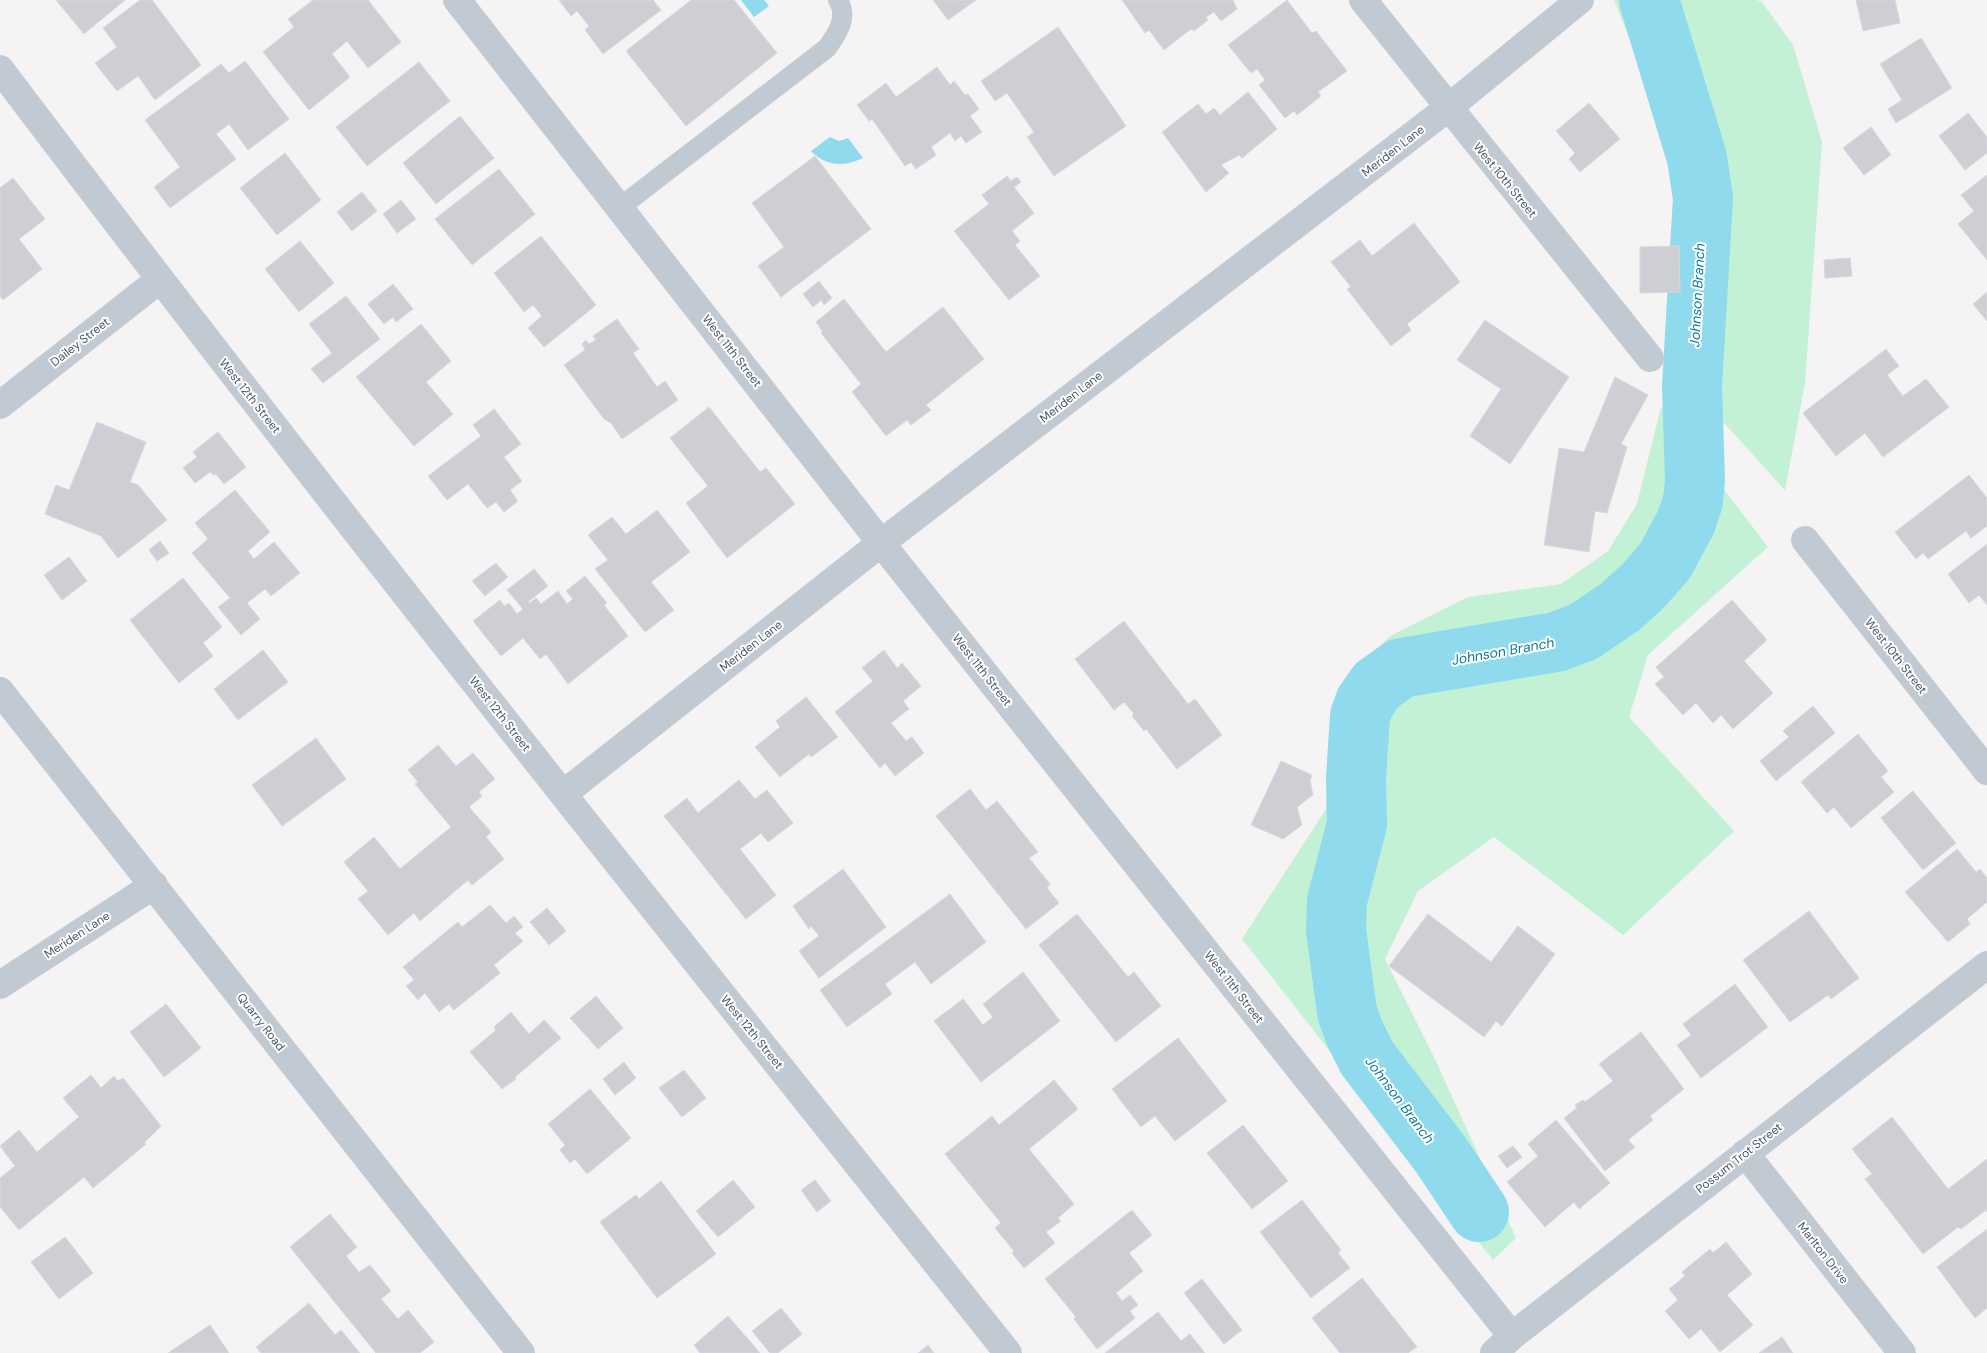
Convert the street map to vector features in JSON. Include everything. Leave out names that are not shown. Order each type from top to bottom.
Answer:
[{"type":"street","name":"West 11th Street","points":[[457,0],[1503,1344]]},
{"type":"street","name":"West 10th Street","points":[[1363,0],[1650,358]]},
{"type":"street","name":"Meriden Lane","points":[[563,794],[881,543],[1448,108],[1580,0]]},
{"type":"street","name":"West 12th Street","points":[[0,69],[159,280],[563,794],[1008,1353]]},
{"type":"street","name":"Dailey Street","points":[[0,405],[159,280]]},
{"type":"street","name":"West 10th Street","points":[[1805,540],[1987,771]]},
{"type":"street","name":"Quarry Road","points":[[0,690],[521,1353]]},
{"type":"street","name":"Meriden Lane","points":[[0,984],[154,886]]},
{"type":"street","name":"Possum Trot Street","points":[[1503,1344],[1744,1153],[1987,966]]},
{"type":"street","name":"Marlton Drive","points":[[1744,1153],[1902,1353]]},
{"type":"lane","points":[[619,208],[827,48],[841,28],[842,6],[838,0]]},
{"type":"green space","points":[[1614,0],[1757,0],[1762,2],[1793,45],[1822,142],[1805,383],[1785,490],[1666,359],[1679,305],[1687,209],[1667,133]]},
{"type":"green space","points":[[1661,407],[1768,547],[1648,655],[1629,717],[1734,831],[1623,935],[1494,837],[1418,891],[1385,959],[1435,1059],[1516,1238],[1493,1260],[1242,939],[1326,809],[1331,723],[1347,680],[1390,636],[1468,597],[1561,584],[1608,551],[1637,504]]},
{"type":"water","points":[[741,0],[764,0],[769,6],[754,17]]},
{"type":"water","points":[[830,137],[839,141],[848,138],[863,158],[849,163],[836,164],[823,160],[811,151]]},
{"type":"building","points":[[56,0],[125,0],[84,34]]},
{"type":"building","points":[[140,0],[152,0],[201,65],[155,100],[138,76],[117,91],[95,63],[117,47],[103,28]]},
{"type":"building","points":[[313,0],[368,0],[401,42],[368,68],[347,41],[332,54],[350,77],[309,110],[263,52],[294,27],[288,19]]},
{"type":"building","points":[[559,0],[653,0],[661,10],[603,54],[585,30],[589,26],[577,11],[571,16]]},
{"type":"building","points":[[691,0],[734,0],[777,53],[686,126],[626,51]]},
{"type":"building","points":[[933,0],[976,0],[948,20]]},
{"type":"building","points":[[1122,0],[1233,0],[1237,9],[1221,21],[1214,12],[1206,17],[1208,20],[1194,31],[1191,29],[1164,50],[1149,30],[1145,33]]},
{"type":"building","points":[[1287,0],[1312,33],[1316,31],[1347,71],[1318,92],[1321,96],[1297,115],[1294,111],[1285,118],[1259,85],[1265,80],[1257,69],[1251,73],[1228,45]]},
{"type":"building","points":[[1856,0],[1895,0],[1900,23],[1863,31]]},
{"type":"building","points":[[1058,27],[1126,126],[1054,176],[1027,137],[1034,132],[1007,93],[995,101],[981,81]]},
{"type":"building","points":[[1921,38],[1952,88],[1896,123],[1888,109],[1902,100],[1880,64]]},
{"type":"building","points":[[245,61],[289,119],[248,150],[229,124],[216,134],[236,159],[170,208],[154,187],[180,167],[145,120],[221,64],[229,73]]},
{"type":"building","points":[[419,62],[450,101],[367,166],[336,127]]},
{"type":"building","points":[[937,67],[950,85],[954,81],[965,95],[968,94],[979,109],[970,116],[982,132],[966,143],[961,136],[955,141],[950,133],[931,147],[936,155],[916,169],[911,162],[905,166],[872,119],[869,121],[857,105],[886,83],[896,97]]},
{"type":"building","points":[[1248,92],[1277,129],[1242,158],[1239,155],[1221,165],[1229,173],[1206,192],[1162,132],[1198,104],[1206,114],[1214,108],[1220,115]]},
{"type":"building","points":[[1589,103],[1620,139],[1580,172],[1569,159],[1575,153],[1556,131]]},
{"type":"building","points":[[1968,113],[1987,137],[1987,153],[1965,170],[1939,136]]},
{"type":"building","points":[[460,116],[494,158],[436,204],[403,163]]},
{"type":"building","points":[[1871,127],[1891,155],[1864,175],[1843,148]]},
{"type":"building","points":[[285,153],[321,200],[277,235],[240,188]]},
{"type":"building","points":[[815,156],[871,229],[781,297],[758,266],[784,247],[752,203]]},
{"type":"building","points":[[499,169],[535,214],[472,265],[435,219]]},
{"type":"building","points":[[1987,175],[1987,260],[1958,224],[1974,211],[1961,195]]},
{"type":"building","points":[[1007,176],[1011,181],[1017,177],[1021,182],[1014,187],[1034,213],[1012,231],[1020,241],[1015,245],[1040,276],[1009,300],[954,231],[989,204],[982,195]]},
{"type":"building","points":[[13,178],[45,219],[19,239],[42,269],[3,300],[0,296],[0,188]]},
{"type":"building","points":[[362,192],[377,211],[352,231],[337,212]]},
{"type":"building","points":[[401,200],[416,219],[397,233],[383,214]]},
{"type":"building","points":[[1414,223],[1460,282],[1407,324],[1411,330],[1391,346],[1347,289],[1351,287],[1331,262],[1360,240],[1372,256]]},
{"type":"building","points":[[541,236],[596,305],[544,347],[528,328],[542,316],[533,305],[524,312],[494,273]]},
{"type":"building","points":[[300,241],[334,283],[299,312],[265,269]]},
{"type":"building","points":[[1679,246],[1680,292],[1640,293],[1640,247]]},
{"type":"building","points":[[1850,258],[1852,276],[1825,278],[1824,260]]},
{"type":"building","points":[[819,281],[832,298],[824,305],[821,300],[813,307],[803,294]]},
{"type":"building","points":[[393,284],[413,309],[396,322],[393,317],[384,324],[368,304]]},
{"type":"building","points":[[1987,292],[1987,321],[1973,304]]},
{"type":"building","points":[[346,296],[380,339],[323,383],[311,369],[332,353],[309,324]]},
{"type":"building","points":[[844,299],[886,352],[943,307],[984,359],[926,405],[931,410],[911,425],[907,420],[886,436],[852,392],[861,384],[821,333],[823,332],[816,322]]},
{"type":"building","points":[[617,319],[639,349],[633,353],[657,387],[665,381],[678,400],[622,439],[611,423],[604,419],[564,365],[585,350],[582,344],[586,340],[589,344],[596,340],[593,336]]},
{"type":"building","points":[[1485,320],[1569,377],[1510,464],[1470,436],[1501,389],[1457,360]]},
{"type":"building","points":[[421,324],[451,361],[426,382],[453,414],[414,446],[356,377]]},
{"type":"building","points":[[1886,349],[1899,366],[1887,375],[1903,396],[1926,379],[1949,407],[1883,457],[1865,433],[1836,456],[1803,413]]},
{"type":"building","points":[[1615,377],[1648,395],[1621,444],[1627,447],[1607,513],[1595,511],[1589,552],[1544,545],[1559,448],[1584,452]]},
{"type":"building","points":[[709,407],[760,472],[766,468],[795,504],[727,558],[686,503],[708,486],[670,438]]},
{"type":"building","points":[[494,409],[521,444],[504,457],[522,481],[510,490],[518,501],[504,512],[496,502],[487,508],[468,484],[447,500],[428,476],[481,436],[473,425]]},
{"type":"building","points":[[97,422],[146,442],[130,482],[138,485],[167,520],[118,558],[101,536],[45,514],[56,485],[69,490]]},
{"type":"building","points":[[218,432],[246,467],[224,484],[216,474],[213,475],[210,472],[195,483],[183,468],[197,457],[193,452]]},
{"type":"building","points":[[1969,475],[1987,498],[1987,526],[1971,538],[1966,531],[1928,559],[1923,553],[1916,559],[1895,532]]},
{"type":"building","points":[[235,490],[270,532],[248,551],[254,559],[274,542],[300,573],[271,596],[265,589],[247,603],[260,619],[241,635],[218,607],[230,598],[192,553],[208,539],[195,523]]},
{"type":"building","points":[[657,510],[690,552],[651,582],[674,610],[645,632],[595,569],[608,560],[588,535],[612,517],[626,534]]},
{"type":"building","points":[[160,541],[169,553],[157,561],[149,550]]},
{"type":"building","points":[[1987,544],[1987,605],[1979,595],[1969,603],[1948,574]]},
{"type":"building","points":[[69,557],[87,581],[62,600],[44,575]]},
{"type":"building","points":[[496,563],[508,577],[485,596],[472,581]]},
{"type":"building","points":[[534,569],[548,586],[528,602],[530,603],[536,598],[541,604],[558,591],[567,604],[573,599],[566,591],[585,576],[607,603],[604,605],[628,636],[568,684],[546,654],[540,659],[523,638],[501,656],[473,621],[500,600],[504,606],[509,603],[517,614],[523,609],[507,590]]},
{"type":"building","points":[[183,578],[222,627],[203,643],[213,656],[179,683],[130,620]]},
{"type":"building","points":[[1732,600],[1767,640],[1744,661],[1773,693],[1733,729],[1721,715],[1713,723],[1696,703],[1683,715],[1655,684],[1664,677],[1656,667]]},
{"type":"building","points":[[1124,621],[1188,704],[1195,699],[1222,735],[1177,769],[1146,729],[1144,731],[1132,716],[1134,714],[1124,702],[1114,710],[1075,659]]},
{"type":"building","points":[[263,650],[288,682],[238,720],[214,689]]},
{"type":"building","points":[[884,650],[897,668],[902,663],[921,686],[903,701],[909,709],[891,723],[906,741],[912,737],[924,753],[895,776],[885,763],[880,768],[835,712],[873,681],[862,668]]},
{"type":"building","points":[[806,697],[838,737],[811,757],[809,754],[780,777],[755,747],[780,727],[776,721]]},
{"type":"building","points":[[1813,706],[1835,733],[1776,781],[1760,761],[1789,737],[1783,731]]},
{"type":"building","points":[[1858,734],[1888,771],[1881,777],[1894,792],[1851,828],[1834,807],[1827,813],[1801,782]]},
{"type":"building","points":[[316,738],[346,779],[282,826],[252,785]]},
{"type":"building","points":[[438,745],[456,766],[473,753],[495,779],[479,792],[482,796],[469,807],[491,832],[486,837],[504,859],[472,885],[468,880],[420,921],[414,913],[388,935],[358,899],[368,891],[344,862],[374,837],[400,869],[451,827],[415,784],[418,782],[408,770]]},
{"type":"building","points":[[1281,761],[1312,775],[1310,781],[1313,795],[1297,807],[1302,825],[1283,839],[1251,825]]},
{"type":"building","points":[[739,780],[755,799],[767,790],[793,823],[768,842],[761,833],[740,849],[776,895],[746,919],[664,816],[687,798],[698,813]]},
{"type":"building","points":[[970,789],[986,810],[997,801],[1038,852],[1029,858],[1050,884],[1047,888],[1059,903],[1026,929],[936,816]]},
{"type":"building","points":[[1913,791],[1956,843],[1923,870],[1881,818]]},
{"type":"building","points":[[1957,849],[1976,872],[1980,869],[1987,878],[1987,902],[1967,919],[1970,924],[1948,942],[1905,892]]},
{"type":"building","points":[[843,869],[886,927],[819,978],[799,951],[819,936],[811,926],[809,929],[793,906]]},
{"type":"building","points":[[950,894],[986,942],[931,984],[915,962],[885,984],[892,994],[847,1027],[820,990]]},
{"type":"building","points":[[490,905],[506,923],[514,916],[523,927],[515,933],[523,941],[494,965],[500,973],[454,1010],[449,1004],[439,1012],[425,993],[418,1000],[406,986],[414,980],[403,967],[458,922],[462,927]]},
{"type":"building","points":[[547,908],[566,931],[549,945],[530,922]]},
{"type":"building","points":[[1809,911],[1859,978],[1831,999],[1828,995],[1790,1022],[1743,960]]},
{"type":"building","points":[[1077,914],[1128,977],[1134,972],[1161,1006],[1116,1042],[1039,945]]},
{"type":"building","points":[[1428,914],[1491,962],[1518,926],[1555,954],[1502,1026],[1496,1021],[1484,1037],[1389,966]]},
{"type":"building","points":[[1023,972],[1060,1021],[981,1082],[934,1021],[963,999],[983,1025],[993,1017],[983,1004]]},
{"type":"building","points":[[1735,984],[1768,1027],[1701,1078],[1677,1045],[1691,1035],[1683,1024]]},
{"type":"building","points":[[596,996],[623,1028],[598,1049],[570,1018]]},
{"type":"building","points":[[166,1004],[201,1048],[164,1077],[130,1032]]},
{"type":"building","points":[[511,1012],[529,1034],[544,1020],[561,1038],[515,1077],[516,1079],[502,1089],[470,1052],[496,1030],[494,1027]]},
{"type":"building","points":[[1641,1032],[1684,1089],[1650,1116],[1653,1120],[1628,1140],[1635,1147],[1605,1171],[1564,1118],[1577,1108],[1575,1105],[1583,1100],[1585,1102],[1613,1081],[1599,1064]]},
{"type":"building","points":[[1178,1038],[1227,1101],[1175,1141],[1155,1116],[1141,1127],[1112,1089]]},
{"type":"building","points":[[624,1062],[636,1078],[615,1095],[603,1079]]},
{"type":"building","points":[[684,1070],[706,1098],[682,1117],[659,1088]]},
{"type":"building","points":[[91,1075],[101,1088],[114,1076],[118,1081],[123,1078],[161,1126],[144,1143],[146,1144],[93,1188],[84,1177],[19,1230],[0,1207],[0,1178],[15,1166],[0,1146],[19,1130],[37,1152],[79,1117],[63,1098]]},
{"type":"building","points":[[1054,1080],[1078,1109],[1029,1149],[1074,1204],[1058,1218],[1061,1221],[1046,1232],[1055,1243],[1024,1268],[1012,1253],[1014,1251],[995,1228],[1001,1223],[945,1154],[992,1116],[999,1125]]},
{"type":"building","points":[[590,1089],[631,1138],[587,1174],[575,1159],[570,1163],[560,1150],[565,1145],[548,1124]]},
{"type":"building","points":[[1892,1117],[1948,1189],[1987,1159],[1987,1212],[1986,1210],[1961,1229],[1958,1227],[1923,1254],[1865,1179],[1872,1174],[1852,1149]]},
{"type":"building","points":[[1556,1120],[1610,1183],[1579,1209],[1574,1202],[1545,1227],[1507,1182],[1538,1156],[1528,1144]]},
{"type":"building","points":[[1243,1125],[1288,1181],[1252,1209],[1207,1153]]},
{"type":"building","points":[[1513,1146],[1522,1157],[1507,1168],[1498,1156]]},
{"type":"building","points":[[733,1180],[755,1207],[718,1237],[696,1211]]},
{"type":"building","points":[[815,1180],[831,1201],[817,1212],[801,1190]]},
{"type":"building","points":[[661,1181],[716,1254],[657,1298],[600,1222],[636,1195],[639,1199]]},
{"type":"building","points":[[1302,1200],[1341,1250],[1338,1253],[1350,1268],[1311,1298],[1260,1232]]},
{"type":"building","points":[[1132,1210],[1152,1235],[1129,1253],[1143,1271],[1116,1293],[1122,1301],[1130,1295],[1138,1305],[1130,1311],[1135,1318],[1097,1349],[1074,1319],[1076,1317],[1045,1279]]},
{"type":"building","points":[[330,1214],[357,1247],[346,1256],[359,1272],[370,1265],[391,1291],[381,1299],[398,1319],[408,1310],[434,1342],[420,1353],[376,1353],[290,1247]]},
{"type":"building","points":[[1987,1229],[1987,1308],[1975,1318],[1937,1267]]},
{"type":"building","points":[[65,1237],[93,1273],[59,1299],[31,1262]]},
{"type":"building","points":[[1726,1242],[1752,1274],[1727,1295],[1753,1325],[1720,1352],[1701,1329],[1689,1339],[1665,1311],[1678,1300],[1669,1289],[1685,1276],[1682,1272],[1710,1249],[1713,1253]]},
{"type":"building","points":[[1362,1278],[1417,1347],[1408,1353],[1340,1353],[1312,1318]]},
{"type":"building","points":[[1202,1279],[1242,1330],[1224,1344],[1184,1293]]},
{"type":"building","points":[[309,1303],[335,1335],[341,1330],[360,1353],[261,1353],[256,1347]]},
{"type":"building","points":[[781,1308],[802,1334],[778,1353],[770,1353],[752,1331]]},
{"type":"building","points":[[1158,1312],[1181,1341],[1190,1334],[1205,1353],[1105,1353]]},
{"type":"building","points":[[728,1316],[760,1353],[700,1353],[694,1345]]},
{"type":"building","points":[[210,1325],[229,1353],[168,1353]]},
{"type":"building","points":[[1782,1337],[1793,1353],[1759,1353]]},
{"type":"building","points":[[928,1345],[934,1353],[918,1353]]},
{"type":"waterway","name":"Johnson Branch","points":[[1479,1212],[1441,1155],[1367,1058],[1354,1032],[1347,1012],[1336,930],[1337,901],[1357,824],[1356,778],[1360,716],[1365,702],[1377,685],[1401,668],[1556,642],[1583,632],[1620,607],[1643,586],[1665,561],[1686,522],[1693,501],[1695,480],[1692,386],[1703,198],[1697,158],[1649,0]]}]
